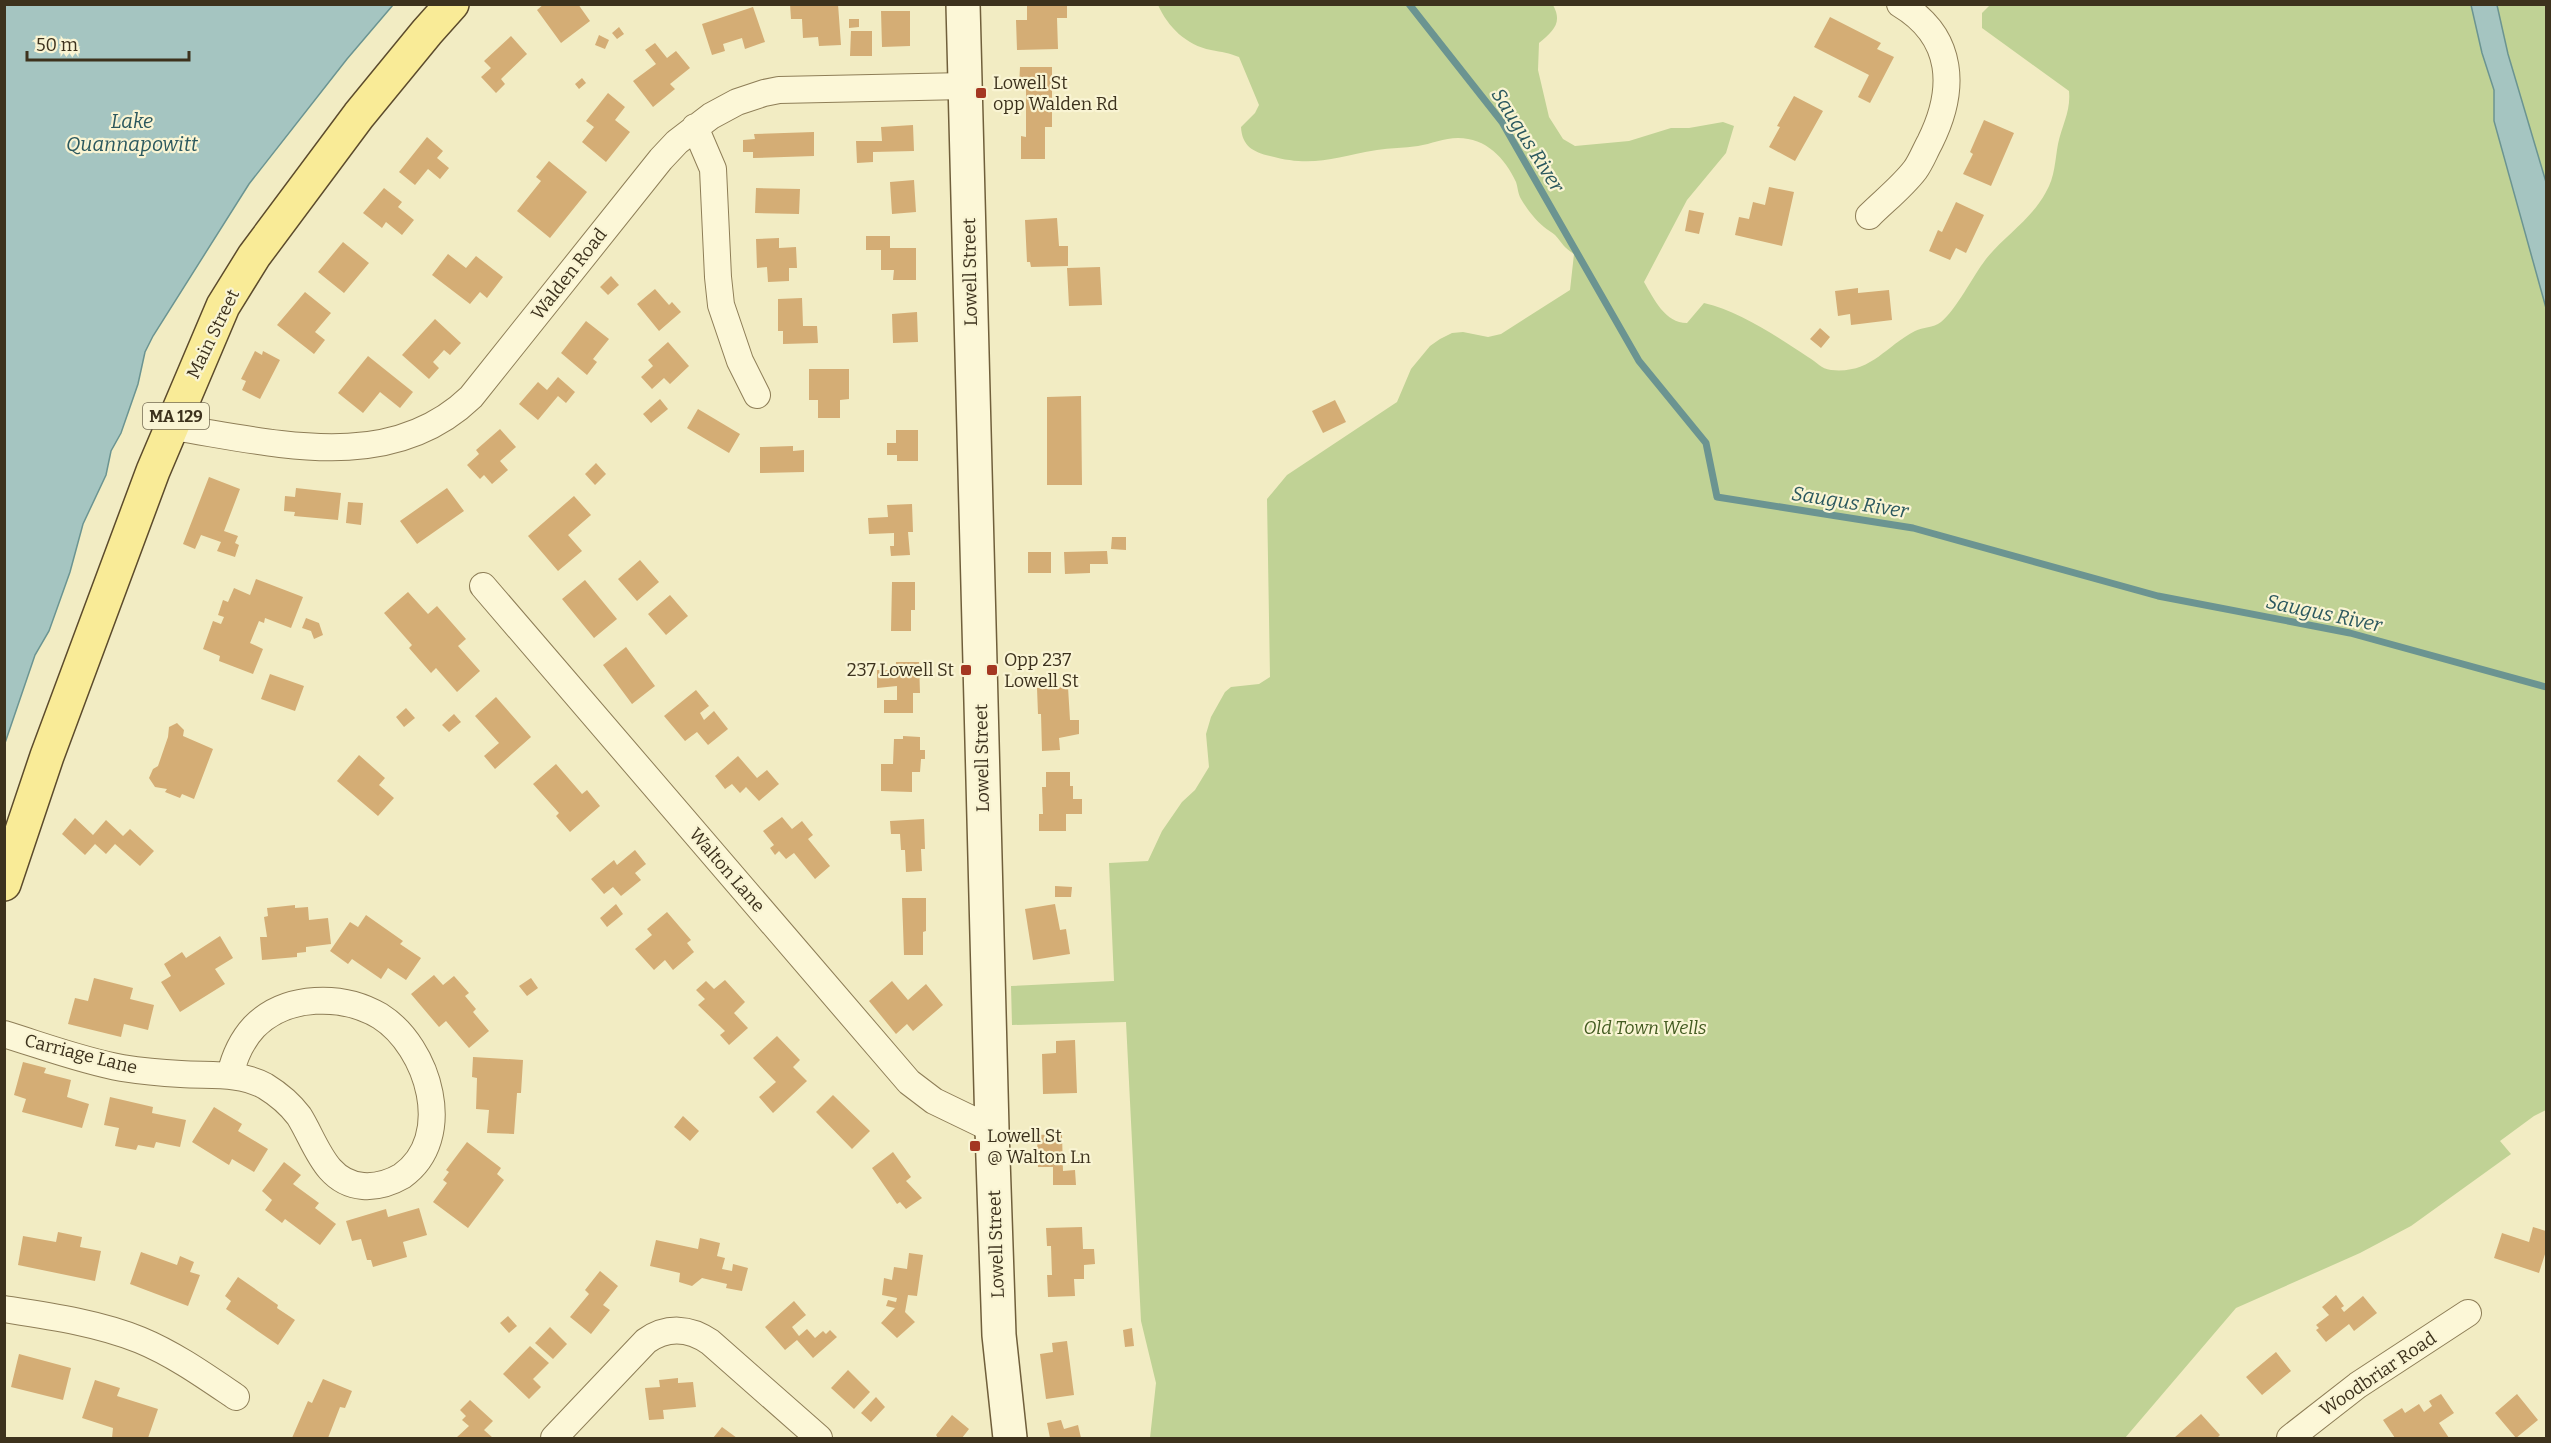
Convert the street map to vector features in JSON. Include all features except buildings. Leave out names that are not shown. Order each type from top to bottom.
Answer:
[{"type":"main road","name":"Main Street","points":[[4,884],[47,756],[172,427],[223,306],[254,256],[359,115],[453,4]]},
{"type":"main road","name":"Lowell Street","points":[[963,4],[992,1129],[999,1335],[1010,1438]]},
{"type":"street","points":[[1869,216],[1918,166],[1940,122],[1947,92],[1947,72],[1936,40],[1921,21],[1900,4]]},
{"type":"street","name":"Walden Road","points":[[172,427],[273,443],[337,448],[396,442],[439,424],[460,408],[479,388],[661,159],[695,127],[737,102],[779,90],[965,86]]},
{"type":"street","points":[[695,127],[713,169],[717,277],[721,305],[740,361],[758,395]]},
{"type":"street","name":"Walton Lane","points":[[483,586],[909,1082],[934,1101],[992,1129]]},
{"type":"street","name":"Carriage Lane","points":[[4,1034],[120,1068],[230,1076],[254,1081],[282,1098],[298,1116],[328,1167],[344,1180],[356,1185],[378,1186],[396,1179],[414,1165],[425,1148],[431,1111],[429,1088],[424,1070],[406,1040],[386,1020],[368,1010],[337,1001],[313,1000],[272,1014],[255,1026],[247,1036],[237,1054],[230,1076]]},
{"type":"street","points":[[4,1309],[66,1320],[139,1340],[199,1372],[236,1397]]},
{"type":"street","name":"Woodbriar Road","points":[[2290,1438],[2358,1385],[2468,1313]]},
{"type":"street","points":[[554,1438],[640,1346],[652,1336],[674,1330],[690,1332],[710,1342],[819,1438]]},
{"type":"green space","name":"Old Town Wells","points":[[1158,5],[1553,5],[1557,22],[1539,43],[1538,70],[1549,117],[1563,139],[1575,146],[1629,141],[1671,128],[1689,128],[1723,122],[1734,126],[1726,153],[1687,200],[1644,282],[1661,309],[1672,319],[1687,323],[1704,303],[1717,307],[1758,326],[1824,368],[1845,370],[1867,364],[1915,331],[1935,325],[1947,317],[1993,250],[2033,211],[2049,186],[2067,112],[2069,91],[1982,28],[1982,13],[1990,5],[2546,5],[2546,1110],[2500,1141],[2511,1154],[2411,1226],[2360,1253],[2236,1308],[2125,1438],[1150,1438],[1156,1383],[1141,1321],[1126,1022],[1012,1025],[1011,986],[1114,981],[1109,863],[1148,861],[1162,831],[1182,802],[1195,790],[1209,767],[1206,734],[1211,717],[1225,692],[1231,687],[1259,684],[1270,677],[1267,499],[1287,475],[1397,402],[1411,369],[1430,346],[1440,339],[1452,333],[1463,332],[1488,337],[1501,334],[1570,290],[1574,254],[1531,214],[1520,197],[1516,182],[1500,158],[1486,146],[1468,139],[1453,138],[1418,146],[1312,161],[1285,159],[1254,150],[1246,143],[1241,127],[1255,113],[1259,105],[1239,57],[1202,48],[1186,39],[1167,21]]},
{"type":"water","name":"Lake Quannapowitt","points":[[5,4],[393,5],[347,59],[249,184],[153,336],[145,352],[138,384],[121,433],[111,451],[106,475],[83,524],[70,572],[49,631],[35,655],[5,743]]},
{"type":"water","points":[[2471,5],[2497,5],[2508,54],[2546,182],[2546,308],[2494,121],[2494,90],[2482,53]]},
{"type":"waterway","name":"Saugus River","points":[[1409,4],[1502,122],[1639,361],[1706,443],[1717,497],[1913,528],[2158,596],[2350,633],[2546,687]]},
{"type":"place","name":"Lowell St opp Walden Rd","points":[[981,93]]},
{"type":"place","name":"237 Lowell St","points":[[966,670]]},
{"type":"place","name":"Opp 237 Lowell St","points":[[992,670]]},
{"type":"place","name":"Lowell St @ Walton Ln","points":[[975,1146]]}]
